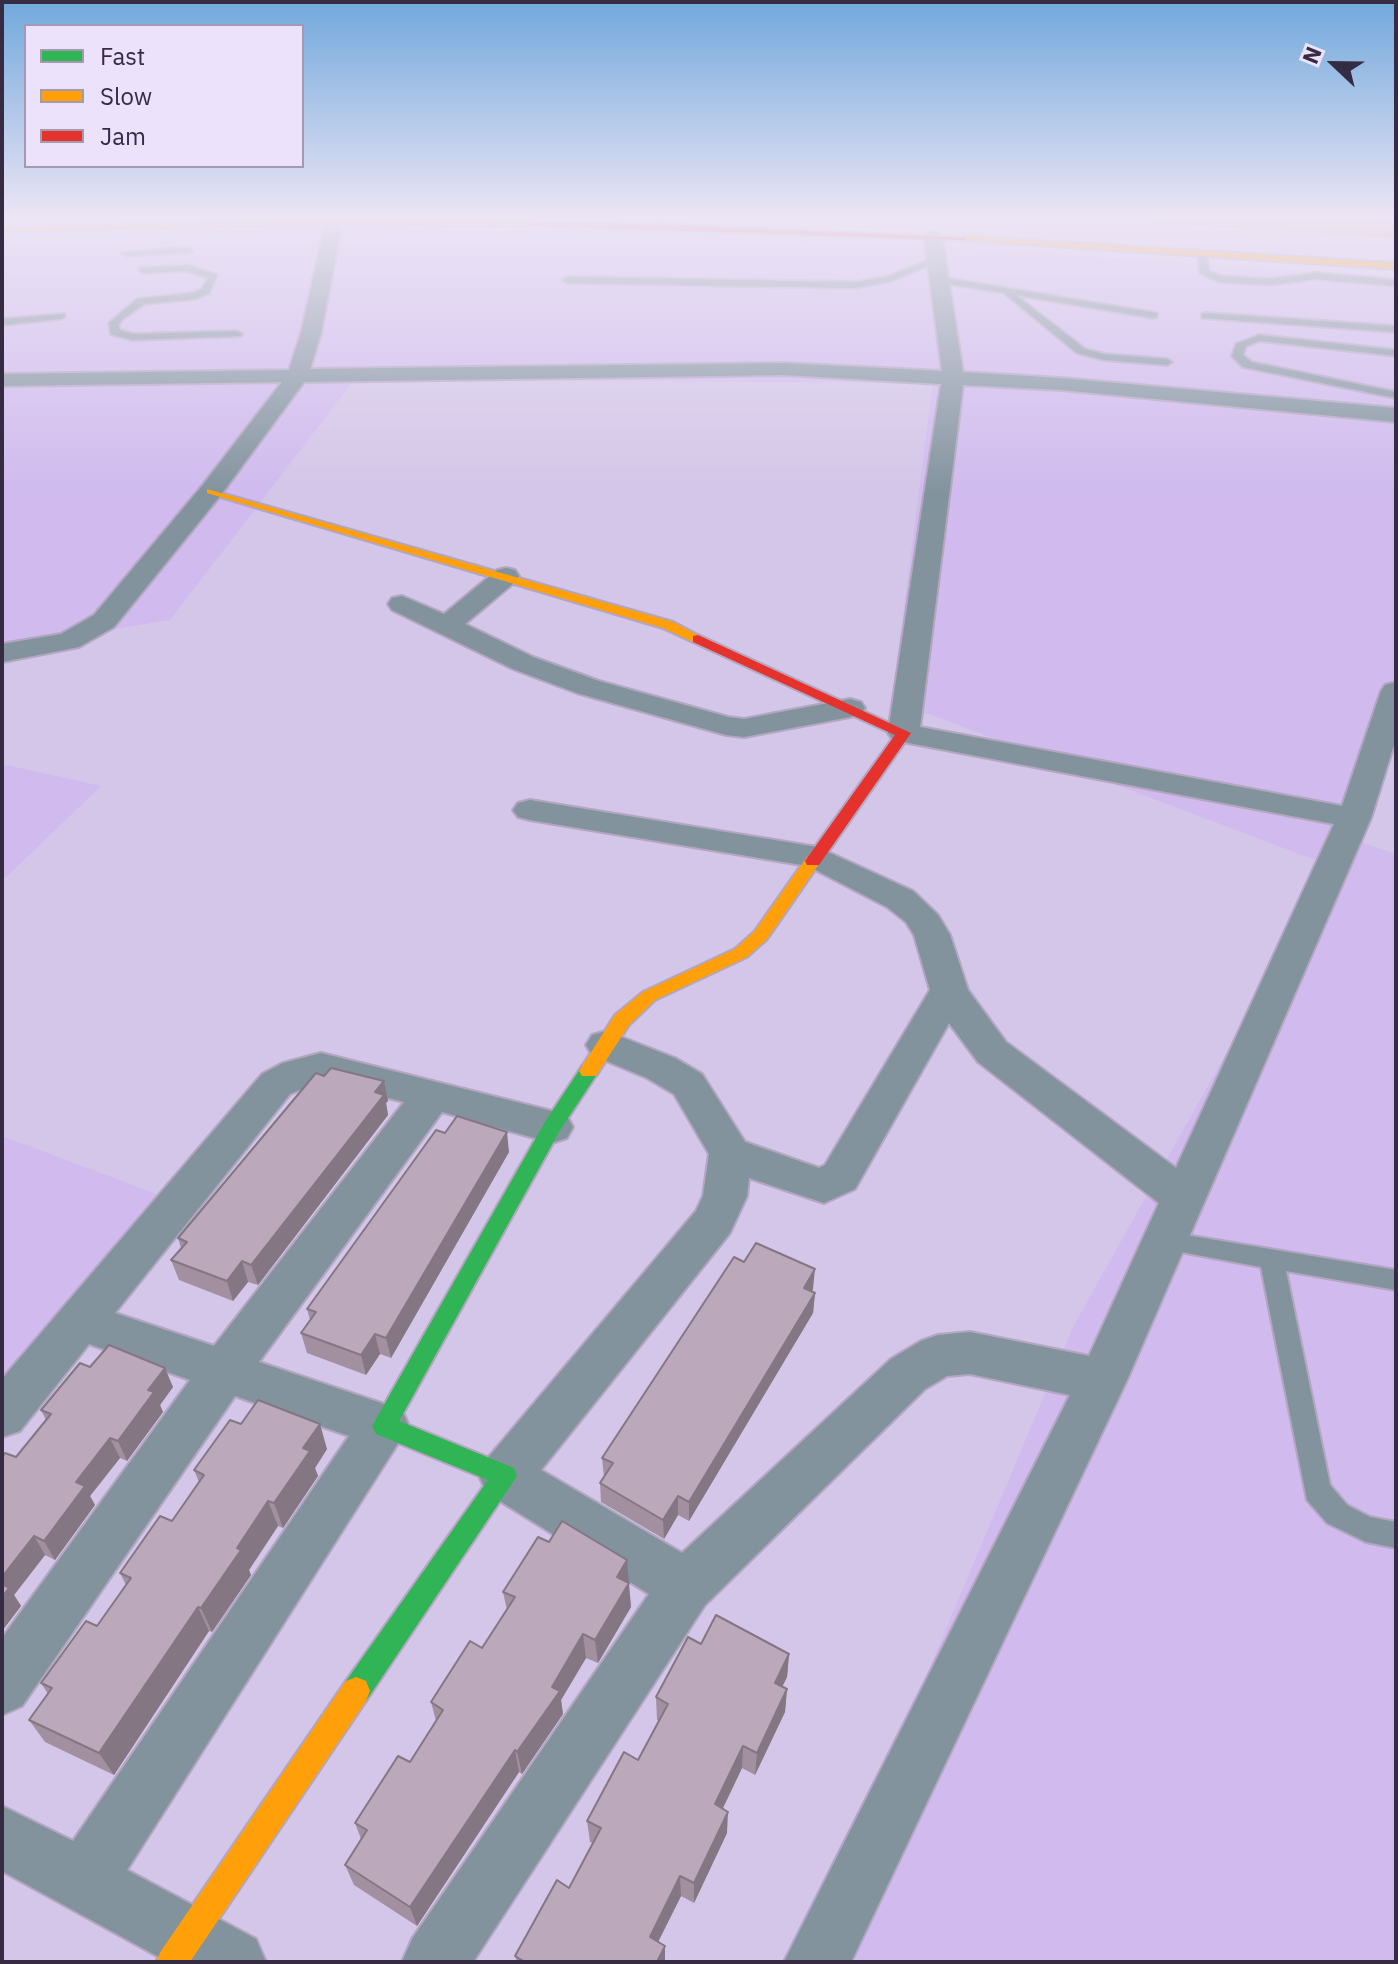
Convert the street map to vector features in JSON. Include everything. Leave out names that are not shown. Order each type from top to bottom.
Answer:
[{"type":"main road","points":[[198,1953],[505,1476],[384,1426],[552,1127],[622,1020],[649,996],[741,953],[761,935],[904,733],[668,625],[211,491]]},
{"type":"street","points":[[2,653],[69,641],[104,621],[211,491],[297,377],[316,310]]},
{"type":"street","points":[[943,310],[953,377],[904,733],[1354,818]]},
{"type":"street","points":[[2,380],[749,369],[953,377],[1396,415]]},
{"type":"street","points":[[446,626],[506,576]]},
{"type":"street","points":[[402,604],[523,663],[588,687],[726,726],[744,728],[850,708]]},
{"type":"street","points":[[817,1962],[1102,1380],[1162,1240],[1354,818],[1396,691]]},
{"type":"street","points":[[530,810],[817,857],[900,899],[920,915],[932,935],[949,990],[992,1052],[1183,1197]]},
{"type":"street","points":[[606,1045],[661,1068],[688,1084],[730,1153],[805,1182],[824,1186],[840,1177],[949,990]]},
{"type":"street","points":[[2,1415],[276,1084],[297,1073],[321,1067],[552,1127]]},
{"type":"street","points":[[2,1686],[225,1370],[432,1095]]},
{"type":"street","points":[[686,1586],[505,1476],[714,1221],[725,1196],[730,1153]]},
{"type":"street","points":[[80,1321],[384,1426],[84,1880]]},
{"type":"street","points":[[435,1962],[686,1586],[908,1374],[938,1356],[970,1353],[1102,1380]]},
{"type":"street","points":[[2,1837],[84,1880],[198,1953]]},
{"type":"lane","points":[[129,310],[113,325],[115,332],[132,337],[237,334]]},
{"type":"lane","points":[[1028,310],[1081,351],[1104,357],[1167,362]]},
{"type":"lane","points":[[1120,310],[1153,315]]},
{"type":"lane","points":[[2,322],[60,316]]},
{"type":"lane","points":[[1206,316],[1396,329]]},
{"type":"lane","points":[[2,328],[22,321]]},
{"type":"lane","points":[[1396,353],[1259,338],[1241,344],[1237,356],[1247,365],[1396,395]]},
{"type":"lane","points":[[1162,1240],[1396,1280]]},
{"type":"lane","points":[[1272,1259],[1317,1491],[1337,1514],[1366,1529],[1396,1535]]},
{"type":"shaded area","points":[[2,310],[1396,310],[1396,738],[1360,842],[1396,854],[1396,1962],[806,1962],[1073,1327],[1331,866],[892,700],[933,383],[355,379],[170,620],[2,647]]},
{"type":"shaded area","points":[[2,764],[101,786],[2,881]]},
{"type":"shaded area","points":[[2,1136],[157,1194],[2,1379]]},
{"type":"building","points":[[331,1068],[384,1081],[375,1092],[384,1095],[251,1265],[242,1261],[227,1281],[171,1260],[187,1242],[178,1238],[316,1073],[324,1076]]},
{"type":"building","points":[[457,1116],[507,1132],[386,1338],[375,1334],[361,1355],[301,1333],[316,1312],[307,1309],[436,1130],[445,1133]]},
{"type":"building","points":[[756,1243],[815,1269],[804,1288],[815,1293],[689,1502],[678,1496],[663,1520],[600,1483],[613,1463],[602,1458],[734,1257],[744,1262]]},
{"type":"building","points":[[109,1345],[165,1368],[148,1390],[154,1392],[118,1441],[110,1438],[76,1482],[85,1486],[44,1541],[34,1536],[2,1577],[2,1457],[5,1453],[16,1457],[51,1414],[41,1410],[80,1363],[90,1367]]},
{"type":"building","points":[[258,1400],[320,1424],[303,1448],[310,1451],[274,1503],[268,1501],[237,1548],[241,1550],[201,1608],[198,1607],[99,1753],[29,1720],[52,1688],[41,1683],[86,1621],[97,1626],[131,1578],[120,1573],[160,1516],[172,1521],[204,1475],[194,1470],[230,1420],[241,1424]]},
{"type":"building","points":[[562,1521],[627,1560],[617,1577],[629,1583],[595,1640],[583,1634],[552,1687],[560,1691],[517,1752],[515,1750],[410,1907],[345,1865],[367,1830],[355,1823],[398,1756],[410,1762],[443,1710],[431,1702],[470,1641],[482,1648],[515,1597],[503,1592],[538,1537],[549,1542]]},
{"type":"building","points":[[2,1584],[9,1588],[2,1597]]},
{"type":"building","points":[[716,1615],[789,1654],[775,1683],[787,1689],[757,1753],[743,1746],[715,1804],[728,1812],[694,1883],[680,1876],[650,1937],[665,1946],[657,1962],[525,1962],[515,1956],[557,1880],[569,1888],[601,1828],[587,1821],[624,1752],[638,1760],[668,1704],[656,1697],[688,1637],[701,1644]]},
{"type":"traffic: fast","points":[[356,1691],[505,1476],[384,1426],[552,1127],[589,1071]]},
{"type":"traffic: slow","points":[[211,491],[668,625],[698,639]]},
{"type":"traffic: slow","points":[[589,1071],[622,1020],[649,996],[741,953],[761,935],[813,861]]},
{"type":"traffic: slow","points":[[172,1962],[356,1691]]},
{"type":"traffic: jam","points":[[698,639],[904,733],[813,861]]}]
